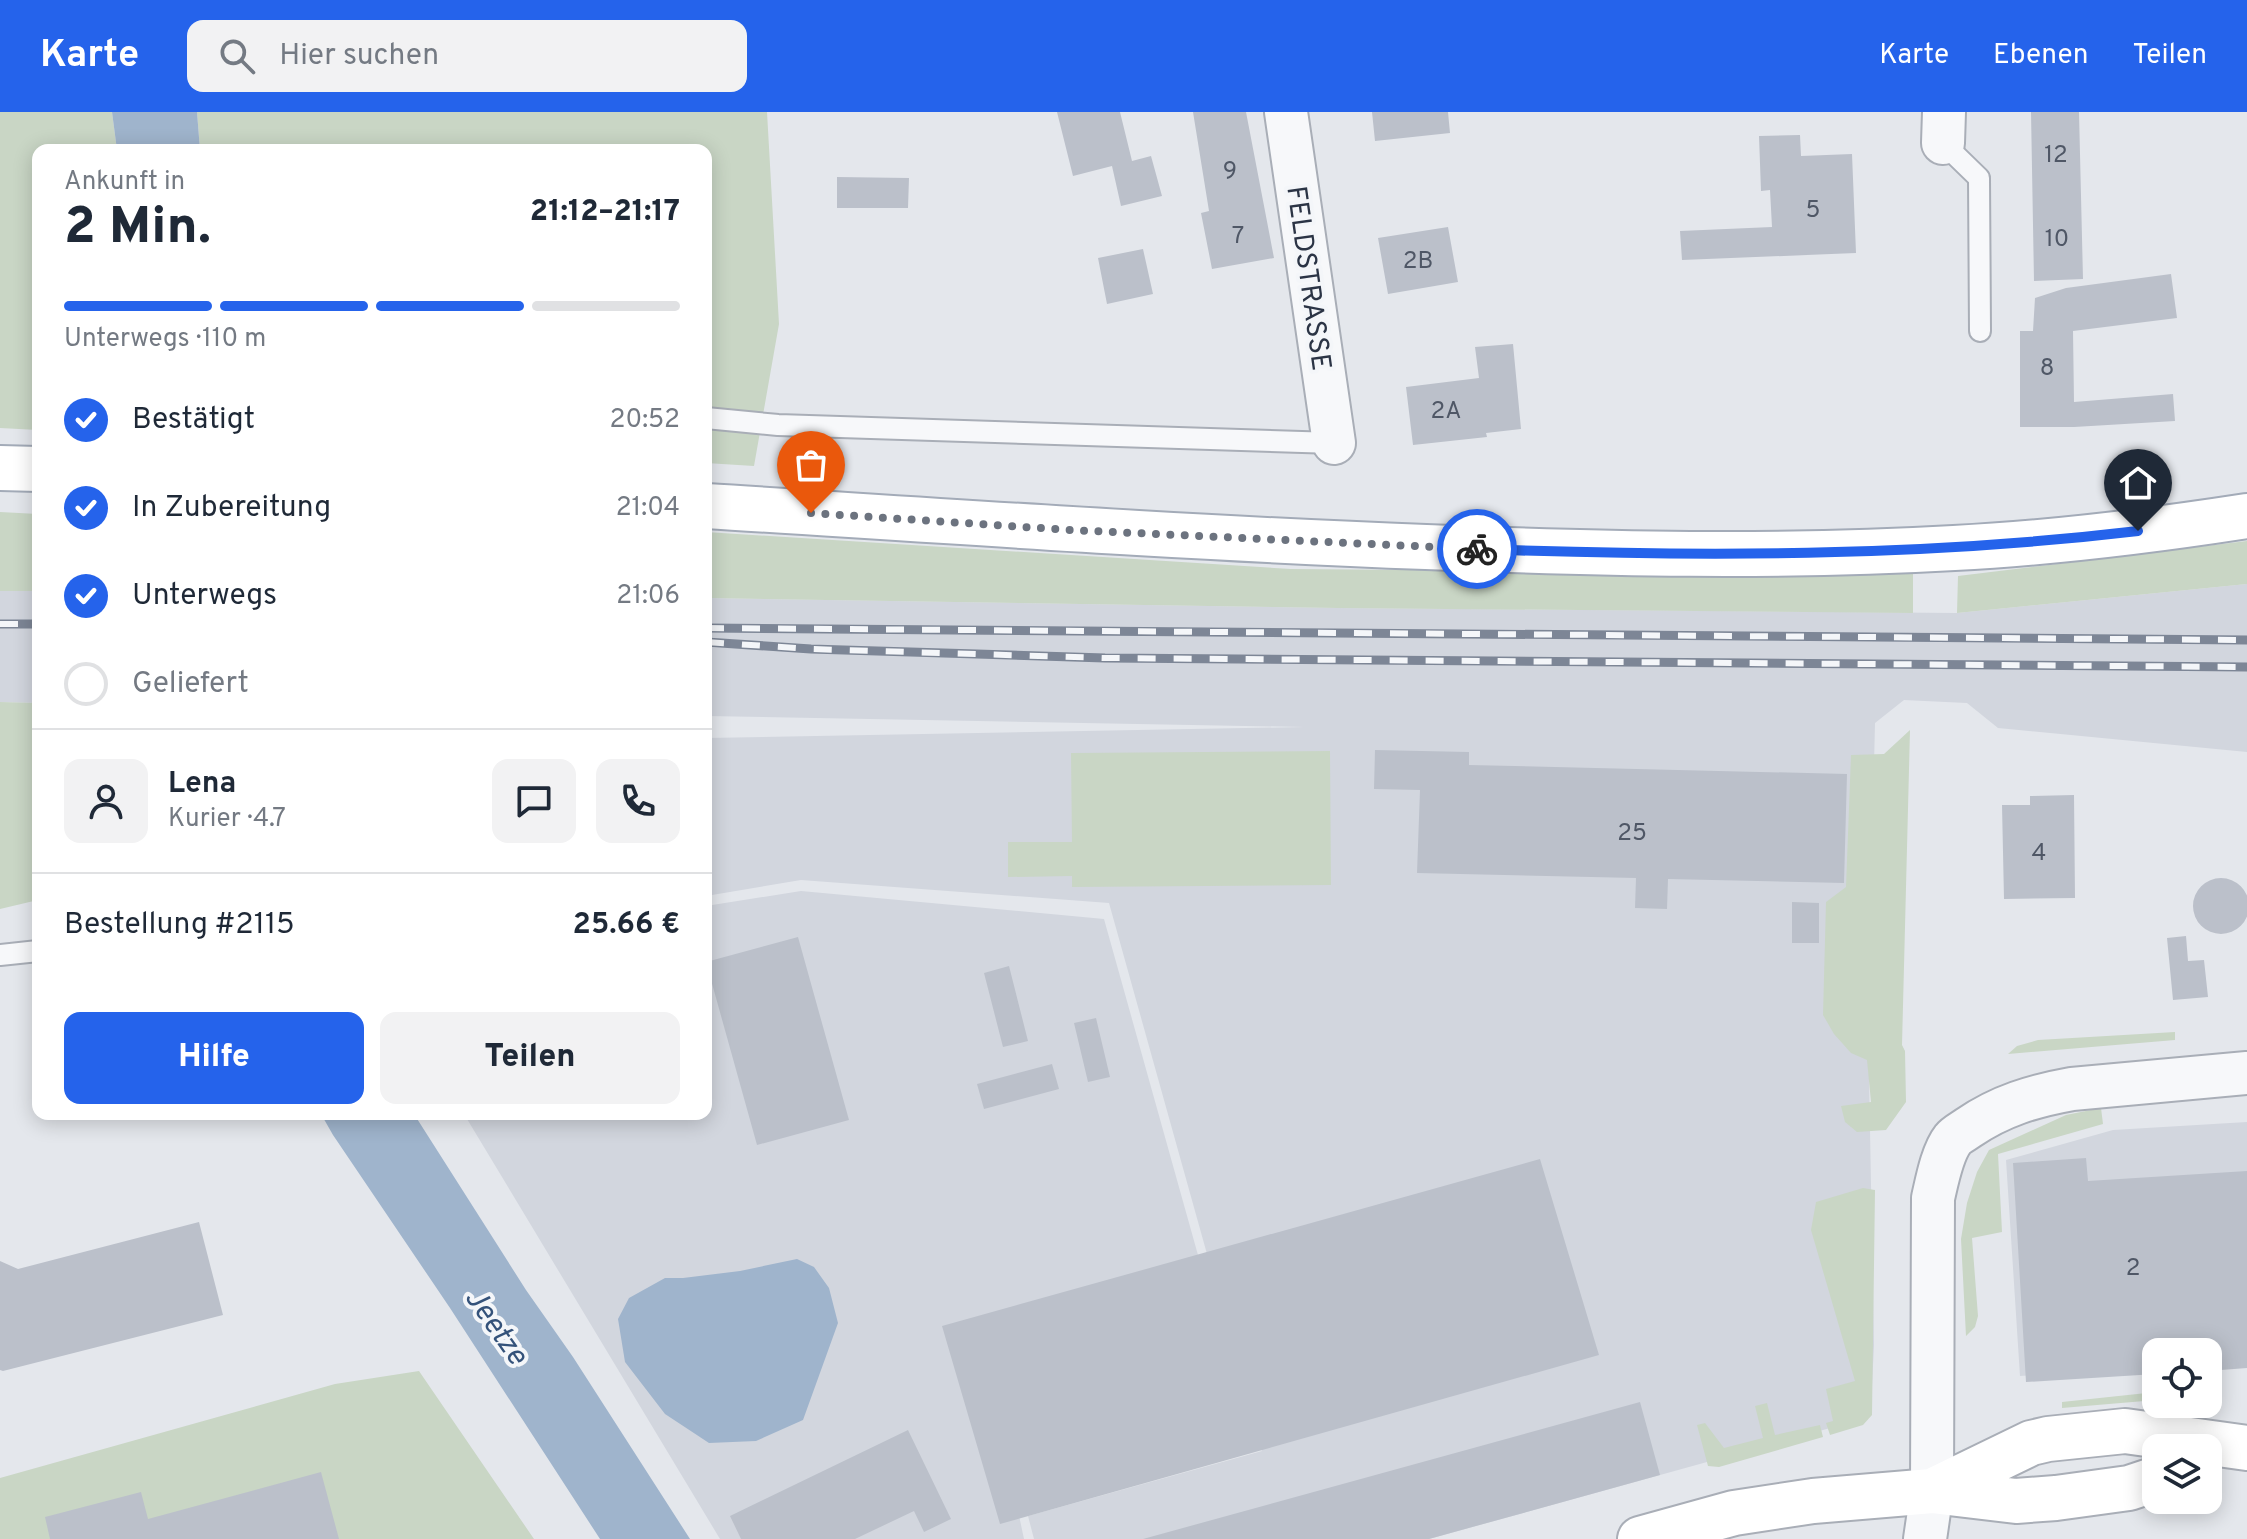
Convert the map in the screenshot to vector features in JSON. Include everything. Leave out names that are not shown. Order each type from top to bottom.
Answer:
[{"type":"main road","points":[[0,468],[32,469]]},
{"type":"main road","points":[[712,506],[1279,541],[1710,554],[1956,548],[2091,536],[2247,516]]},
{"type":"main road","points":[[1932,1491],[2031,1443],[2048,1439],[2125,1431],[2247,1449]]},
{"type":"main road","points":[[2222,1457],[2247,1449]]},
{"type":"main road","points":[[1640,1539],[1767,1507],[1932,1491],[2016,1501],[2129,1488],[2142,1484]]},
{"type":"street","name":"FELDSTRASSE","points":[[1286,112],[1334,443]]},
{"type":"street","points":[[1925,1539],[1932,1491],[1933,1198],[1953,1139],[1993,1112],[2045,1094],[2247,1073]]},
{"type":"lane","points":[[1944,128],[1979,178],[1980,331]]},
{"type":"lane","points":[[712,419],[778,425],[1334,443]]},
{"type":"lane","points":[[0,955],[32,952]]},
{"type":"shaded area","points":[[2247,584],[2247,752],[1998,728],[1967,703],[1904,700],[1875,723],[1868,1023],[1874,1345],[1871,1406],[1859,1420],[1429,1539],[1034,1539],[1028,1516],[1262,1451],[1109,903],[801,880],[712,895],[712,738],[1305,727],[712,716],[712,598],[1338,608],[1957,613]]},
{"type":"shaded area","points":[[0,591],[32,591],[32,703],[0,702]]},
{"type":"shaded area","points":[[801,891],[1104,919],[1250,1441],[1017,1506],[1024,1539],[720,1539],[468,1120],[712,1120],[712,905]]},
{"type":"shaded area","points":[[2247,1122],[2247,1361],[2222,1355],[2222,1338],[2142,1338],[2142,1368],[2020,1376],[2006,1160],[2113,1130]]},
{"type":"green space","points":[[0,112],[112,112],[116,144],[32,144],[32,430],[0,428]]},
{"type":"green space","points":[[197,112],[767,112],[779,324],[754,466],[712,463],[712,144],[200,144]]},
{"type":"green space","points":[[0,512],[32,514],[32,591],[0,591]]},
{"type":"green space","points":[[712,532],[1291,569],[1913,574],[1913,613],[712,598]]},
{"type":"green space","points":[[2247,541],[2247,584],[1957,613],[1958,576]]},
{"type":"green space","points":[[0,702],[32,703],[32,901],[0,909]]},
{"type":"green space","points":[[1910,730],[1902,1045],[1905,1051],[1906,1102],[1886,1130],[1857,1132],[1845,1122],[1841,1106],[1871,1102],[1867,1060],[1851,1053],[1834,1034],[1823,1015],[1826,902],[1846,887],[1851,755],[1884,754]]},
{"type":"green space","points":[[1330,751],[1331,885],[1072,887],[1072,876],[1008,877],[1008,842],[1072,842],[1071,753]]},
{"type":"green space","points":[[2175,1032],[2175,1040],[2008,1054],[2017,1046],[2038,1040]]},
{"type":"green space","points":[[2101,1108],[2103,1124],[1998,1154],[2002,1232],[1972,1238],[1978,1316],[1975,1327],[1966,1336],[1961,1239],[1967,1203],[1977,1172],[1989,1150],[2066,1115]]},
{"type":"green space","points":[[1863,1188],[1875,1190],[1872,1415],[1863,1425],[1830,1435],[1826,1423],[1833,1421],[1826,1389],[1855,1381],[1811,1230],[1816,1202]]},
{"type":"green space","points":[[419,1371],[534,1539],[0,1539],[0,1478],[335,1384]]},
{"type":"green space","points":[[2142,1393],[2142,1401],[2062,1408],[2062,1402]]},
{"type":"green space","points":[[1767,1403],[1775,1435],[1820,1425],[1823,1437],[1719,1467],[1708,1466],[1697,1425],[1705,1423],[1724,1448],[1763,1438],[1755,1406]]},
{"type":"water","points":[[112,112],[197,112],[200,144],[116,144]]},
{"type":"water","name":"Jeetze","points":[[324,1120],[418,1120],[690,1539],[600,1539]]},
{"type":"water","points":[[797,1259],[814,1267],[829,1288],[838,1323],[803,1420],[756,1441],[709,1443],[665,1414],[625,1362],[618,1319],[629,1298],[665,1278],[740,1271]]},
{"type":"building","points":[[1057,112],[1120,112],[1132,161],[1151,156],[1162,196],[1121,206],[1112,166],[1073,176]]},
{"type":"building","points":[[1193,112],[1246,112],[1274,258],[1212,269],[1201,213],[1209,211]]},
{"type":"building","points":[[1372,112],[1448,112],[1450,133],[1375,141]]},
{"type":"building","points":[[2031,112],[2079,112],[2083,279],[2034,281]]},
{"type":"building","points":[[1800,135],[1801,156],[1852,154],[1856,253],[1682,260],[1680,231],[1772,227],[1770,190],[1761,191],[1759,136]]},
{"type":"building","points":[[837,177],[909,178],[908,208],[837,208]]},
{"type":"building","points":[[1448,227],[1458,282],[1388,294],[1378,238]]},
{"type":"building","points":[[1143,249],[1153,294],[1107,304],[1098,258]]},
{"type":"building","points":[[2171,274],[2177,318],[2073,331],[2074,402],[2173,394],[2175,421],[2020,427],[2020,331],[2033,331],[2035,298],[2066,288]]},
{"type":"building","points":[[1513,344],[1521,429],[1486,433],[1487,437],[1413,445],[1406,387],[1479,378],[1475,347]]},
{"type":"building","points":[[1375,750],[1469,752],[1469,765],[1847,774],[1844,883],[1668,879],[1667,909],[1635,908],[1636,878],[1417,873],[1420,790],[1374,789]]},
{"type":"building","points":[[2074,795],[2075,898],[2004,899],[2002,805],[2030,805],[2030,796]]},
{"type":"building","points":[[2210,880],[2232,880],[2247,895],[2247,917],[2232,932],[2210,932],[2195,917],[2195,895]]},
{"type":"building","points":[[1792,902],[1819,903],[1819,943],[1792,943]]},
{"type":"building","points":[[2186,936],[2188,961],[2204,960],[2208,997],[2173,1000],[2167,938]]},
{"type":"building","points":[[798,937],[849,1120],[757,1145],[712,984],[712,960]]},
{"type":"building","points":[[1009,966],[1028,1041],[1003,1047],[984,973]]},
{"type":"building","points":[[1096,1018],[1110,1077],[1088,1082],[1074,1023]]},
{"type":"building","points":[[1052,1064],[1059,1089],[984,1109],[977,1084]]},
{"type":"building","points":[[2086,1158],[2088,1181],[2247,1171],[2247,1368],[2222,1370],[2222,1338],[2142,1338],[2142,1375],[2026,1382],[2013,1163]]},
{"type":"building","points":[[1540,1159],[1599,1355],[1000,1524],[942,1326]]},
{"type":"building","points":[[199,1222],[223,1315],[0,1370],[0,1261],[18,1269]]},
{"type":"building","points":[[1640,1402],[1660,1475],[1429,1539],[1143,1539]]},
{"type":"building","points":[[908,1430],[951,1519],[924,1532],[914,1511],[855,1539],[741,1539],[730,1516]]},
{"type":"building","points":[[321,1472],[339,1539],[50,1539],[45,1517],[141,1492],[148,1519]]},
{"type":"railway","points":[[0,624],[32,624]]},
{"type":"railway","points":[[712,628],[2247,640]]},
{"type":"railway","points":[[712,642],[811,649],[1105,658],[2247,667]]},
{"type":"way so far","points":[[811,513],[1070,530],[1477,549]]},
{"type":"route","points":[[1477,549],[1833,553],[1956,548],[2138,531]]}]
